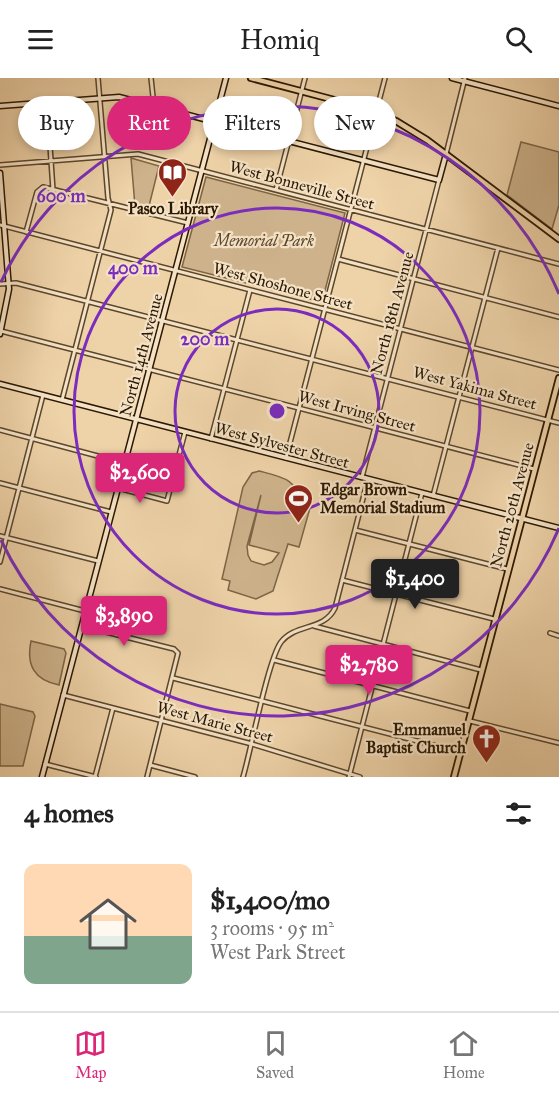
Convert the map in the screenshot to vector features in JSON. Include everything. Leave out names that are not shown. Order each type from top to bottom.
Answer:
[{"type":"main road","points":[[251,78],[320,96]]},
{"type":"main road","points":[[396,122],[411,129],[446,154],[559,239]]},
{"type":"main road","name":"North 20th Avenue","points":[[454,777],[520,519],[559,378]]},
{"type":"street","points":[[62,400],[111,212],[98,78]]},
{"type":"street","points":[[151,78],[153,96]]},
{"type":"street","name":"North 14th Avenue","points":[[221,96],[226,78]]},
{"type":"street","points":[[301,96],[305,78]]},
{"type":"street","points":[[380,96],[385,78]]},
{"type":"street","points":[[452,78],[559,106]]},
{"type":"street","points":[[446,154],[465,80]]},
{"type":"street","points":[[95,98],[107,98]]},
{"type":"street","points":[[0,106],[18,104]]},
{"type":"street","points":[[302,144],[439,180]]},
{"type":"street","points":[[50,150],[53,190]]},
{"type":"street","name":"North 14th Avenue","points":[[42,777],[207,150]]},
{"type":"street","points":[[276,190],[287,150]]},
{"type":"street","points":[[286,458],[366,150]]},
{"type":"street","name":"West Bonneville Street","points":[[0,165],[138,154],[559,264]]},
{"type":"street","name":"North 18th Avenue","points":[[361,477],[446,154]]},
{"type":"street","points":[[0,173],[2,226],[9,283],[8,302],[0,333]]},
{"type":"street","points":[[26,232],[39,188],[188,223]]},
{"type":"street","name":"West Shoshone Street","points":[[2,226],[559,370]]},
{"type":"street","points":[[433,496],[498,248]]},
{"type":"street","points":[[338,259],[559,317]]},
{"type":"street","name":"West Yakima Street","points":[[0,284],[9,283],[88,301],[559,423]]},
{"type":"street","points":[[211,439],[250,290]]},
{"type":"street","name":"West Irving Street","points":[[0,333],[75,350],[534,469]]},
{"type":"street","name":"West Sylvester Street","points":[[0,384],[559,528]]},
{"type":"street","points":[[0,562],[43,395]]},
{"type":"street","points":[[0,430],[124,463]]},
{"type":"street","points":[[117,488],[167,501],[185,432]]},
{"type":"street","points":[[243,777],[278,646],[287,636],[300,628],[324,621],[333,612],[368,479]]},
{"type":"street","points":[[0,483],[111,512]]},
{"type":"street","points":[[349,776],[422,493]]},
{"type":"street","points":[[355,530],[507,569]]},
{"type":"street","points":[[0,536],[98,561]]},
{"type":"street","points":[[342,580],[494,619]]},
{"type":"street","points":[[0,589],[85,611]]},
{"type":"street","points":[[82,626],[174,649],[178,653],[147,777]]},
{"type":"street","points":[[313,626],[481,670]]},
{"type":"street","points":[[550,633],[559,636]]},
{"type":"street","points":[[274,660],[470,711]]},
{"type":"street","points":[[173,678],[460,752]]},
{"type":"street","name":"West Marie Street","points":[[63,695],[252,744],[349,776],[360,777]]},
{"type":"street","points":[[45,764],[95,777],[113,708]]},
{"type":"street","points":[[468,721],[559,743]]},
{"type":"street","points":[[150,765],[195,777]]},
{"type":"green space","points":[[521,142],[559,152],[559,205],[552,229],[507,195]]},
{"type":"green space","points":[[131,158],[159,166],[149,206],[135,206]]},
{"type":"green space","name":"Memorial Park","points":[[206,177],[345,213],[322,302],[182,267]]},
{"type":"green space","points":[[259,471],[287,480],[296,489],[298,504],[310,508],[299,547],[288,544],[273,591],[256,599],[228,590],[230,581],[222,579],[243,487],[252,473]],"holes":[[[261,495],[249,545],[279,553],[272,562],[264,565],[251,561],[248,555],[247,546]]]},
{"type":"green space","points":[[31,641],[64,649],[66,653],[59,685],[43,679],[34,670],[30,657]]},
{"type":"green space","points":[[0,704],[33,712],[35,716],[23,766],[0,766]]},
{"type":"place","name":"Pasco Library","points":[[173,198]]},
{"type":"place","name":"Edgar Brown Memorial Stadium","points":[[299,524]]},
{"type":"place","name":"Emmanuel Baptist Church","points":[[487,764]]}]
